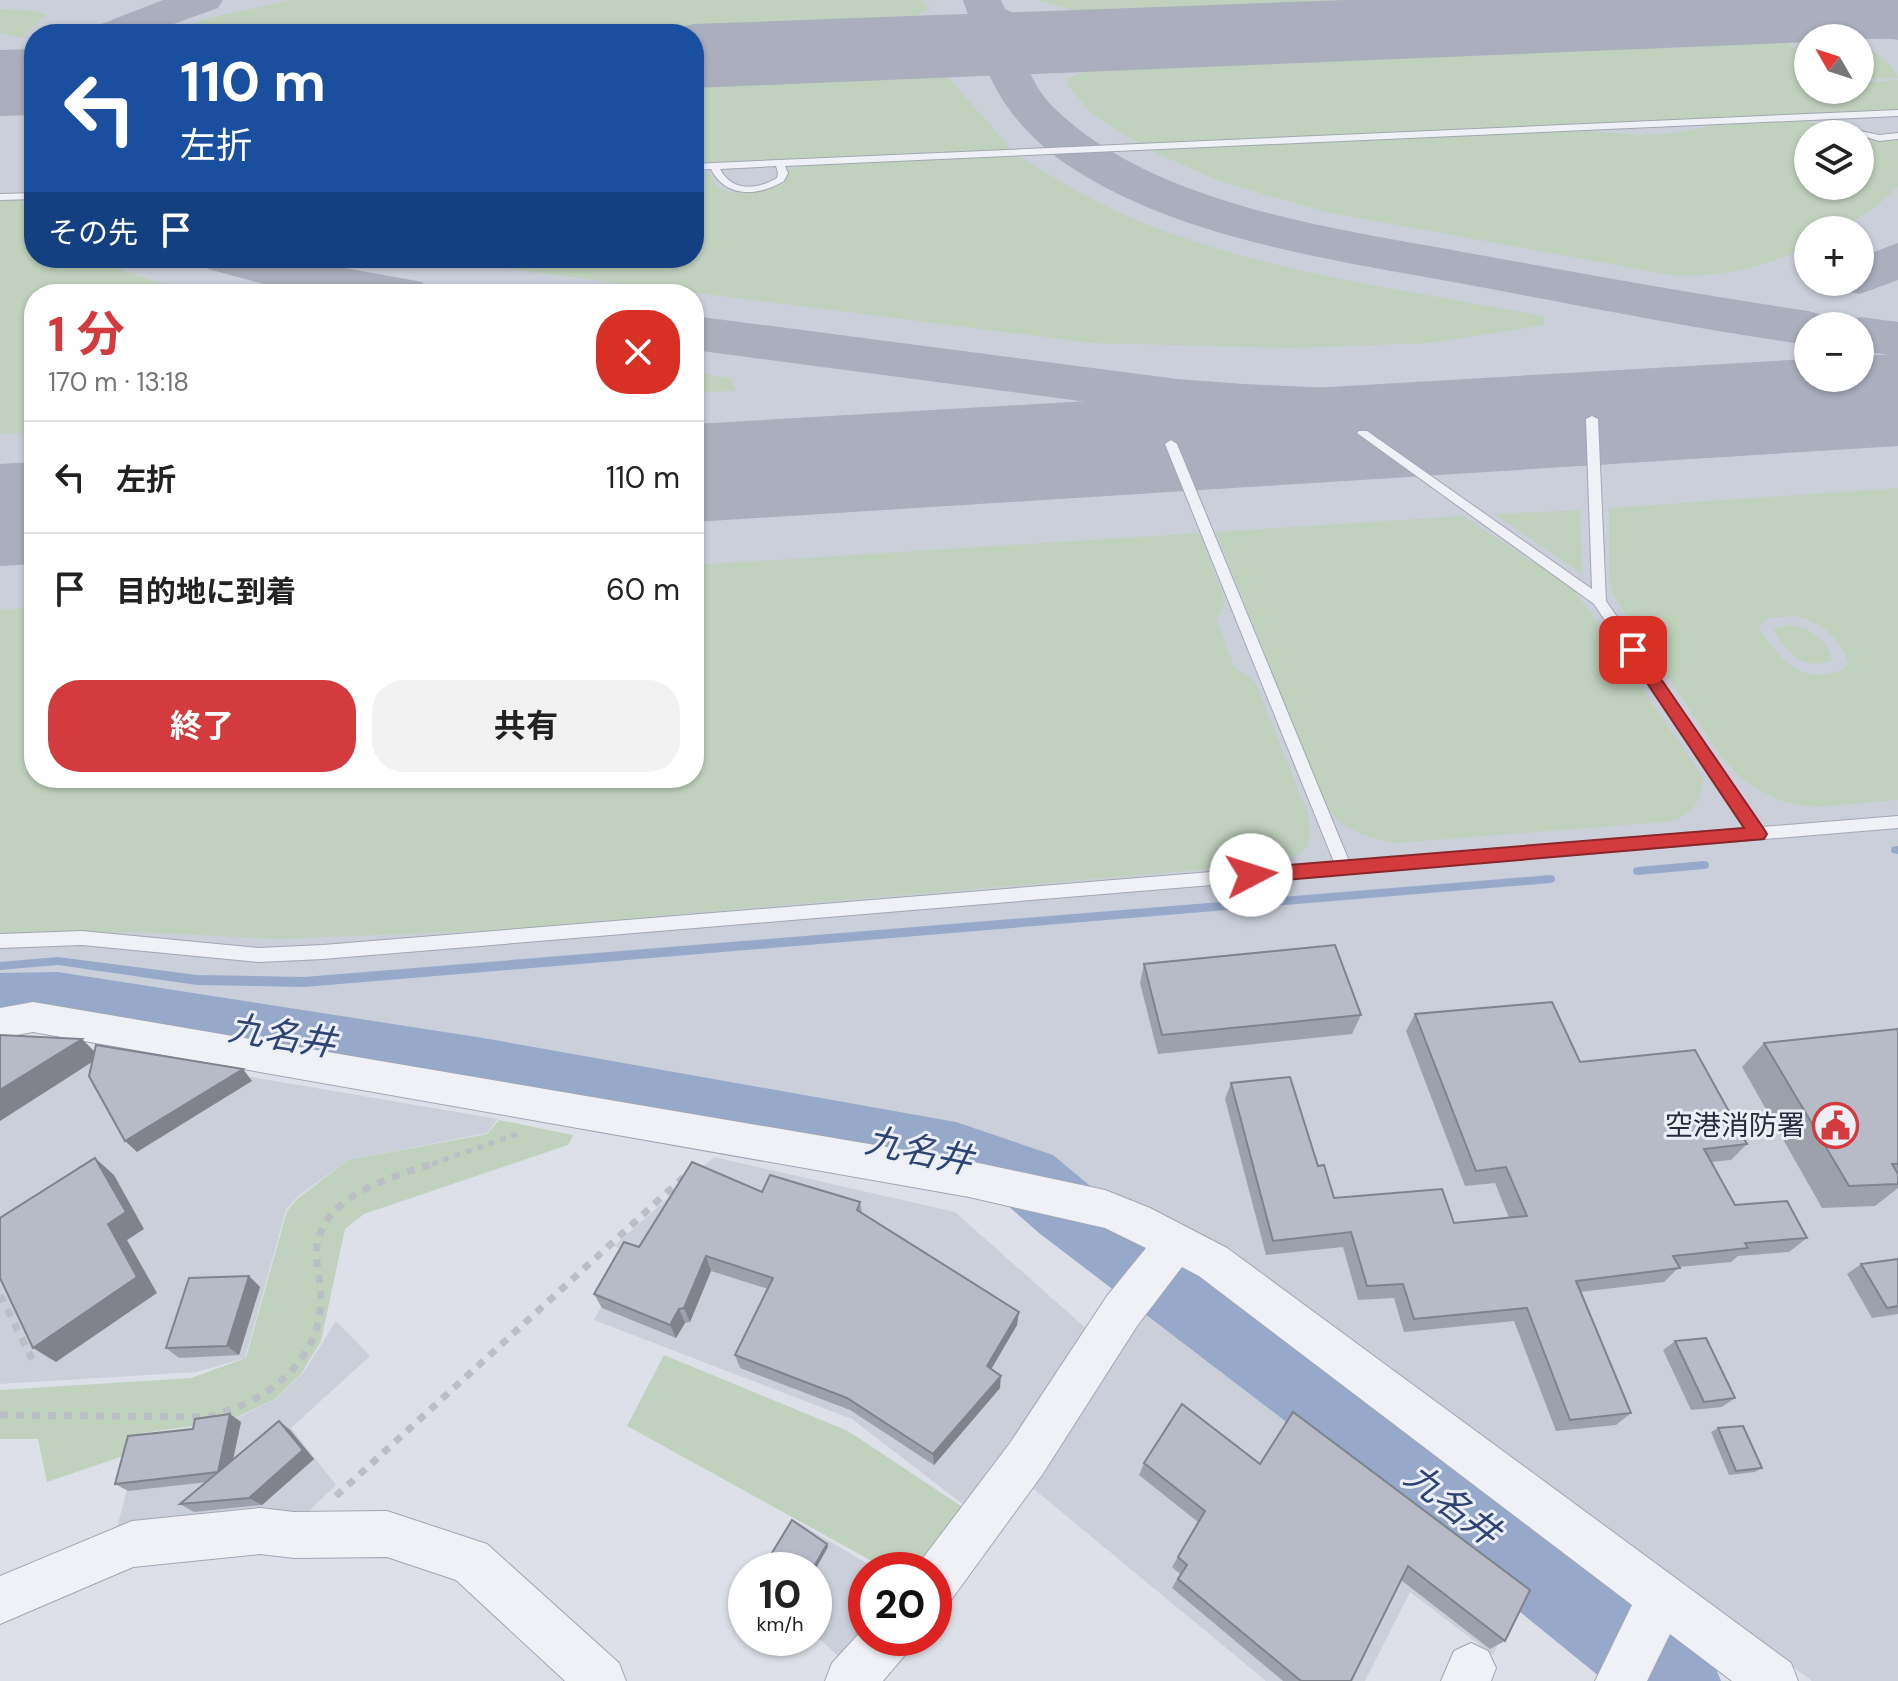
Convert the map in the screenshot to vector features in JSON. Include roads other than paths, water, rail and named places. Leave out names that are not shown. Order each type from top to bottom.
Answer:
[{"type":"street","points":[[0,1023],[33,1017],[969,1179],[1105,1209],[1136,1221],[1213,1262],[1773,1681]]},
{"type":"street","points":[[952,1559],[1026,1459],[1122,1311],[1175,1243]]},
{"type":"street","points":[[0,1600],[132,1544],[260,1531],[294,1535],[387,1534],[470,1561],[601,1681]]},
{"type":"street","points":[[1620,1681],[1642,1643],[1659,1598]]},
{"type":"street","points":[[850,1681],[872,1656]]},
{"type":"lane","points":[[704,166],[1898,113]]},
{"type":"lane","points":[[1887,114],[1897,124]]},
{"type":"lane","points":[[1828,116],[1834,120]]},
{"type":"lane","points":[[1874,137],[1898,136]]},
{"type":"lane","points":[[714,166],[719,179],[726,185],[750,190],[763,188],[781,179],[783,173],[779,163]]},
{"type":"lane","points":[[0,197],[24,196]]},
{"type":"lane","points":[[1592,419],[1599,601]]},
{"type":"lane","points":[[1363,433],[1599,601],[1758,834]]},
{"type":"lane","points":[[1171,444],[1344,868]]},
{"type":"lane","points":[[0,941],[82,938],[259,955],[323,952],[1898,822]]},
{"type":"waterway","points":[[1638,871],[1704,865]]},
{"type":"waterway","points":[[0,966],[58,961],[197,980],[304,982],[1550,879]]},
{"type":"waterway","name":"九名井","points":[[0,1000],[58,999],[483,1067],[956,1154],[1028,1178],[1064,1209],[1308,1389],[1676,1681]]},
{"type":"place","name":"空港消防署","points":[[1836,1125]]}]
